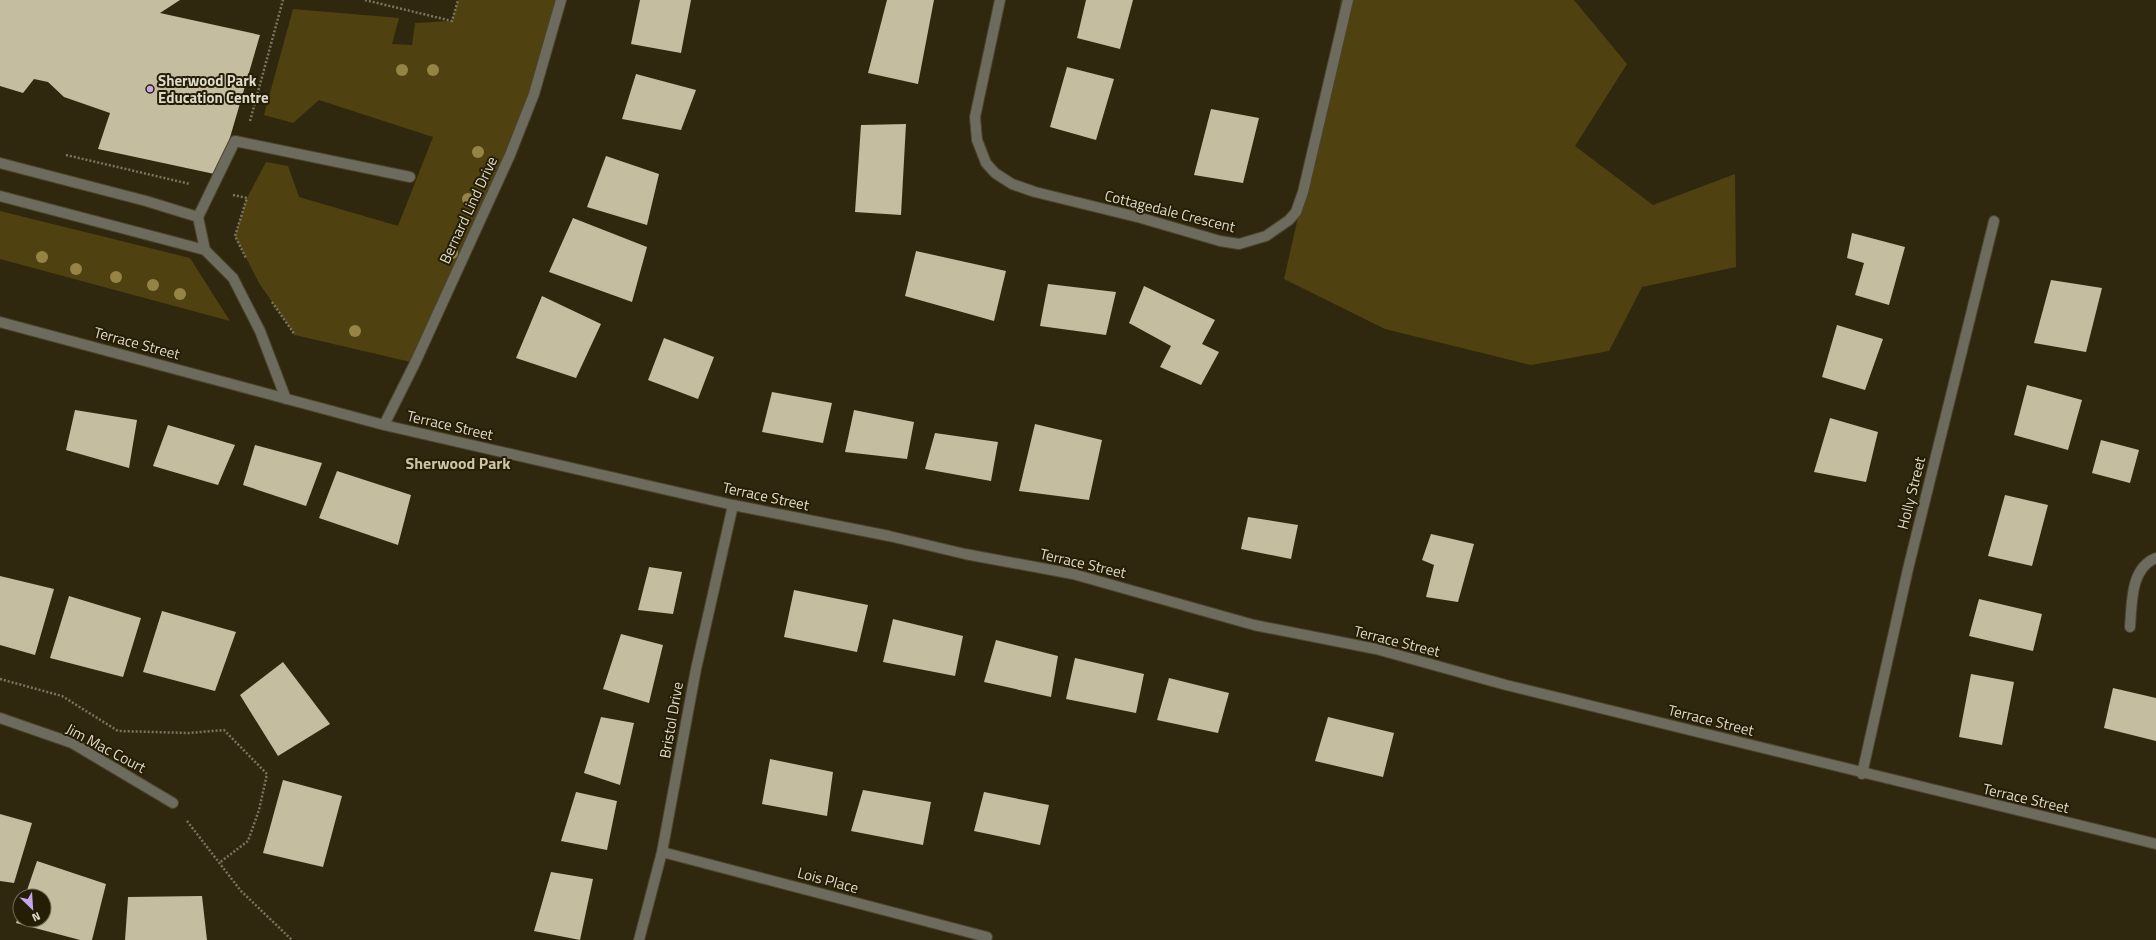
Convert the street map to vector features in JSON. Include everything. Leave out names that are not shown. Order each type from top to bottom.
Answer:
[{"type":"street","name":"Bernard Lind Drive","points":[[384,426],[415,363],[510,155],[534,94],[561,0]]},
{"type":"street","name":"Cottagedale Crescent","points":[[1000,0],[975,117],[976,135],[981,153],[995,173],[1012,184],[1028,190],[1141,218],[1220,241],[1239,244],[1266,236],[1289,220],[1296,212],[1305,184],[1348,0]]},
{"type":"street","points":[[205,250],[198,217],[235,141],[410,177]]},
{"type":"street","points":[[0,163],[146,201],[198,217]]},
{"type":"street","points":[[0,196],[205,250],[233,278],[260,331],[286,399]]},
{"type":"street","name":"Holly Street","points":[[1862,774],[1910,562],[1994,221]]},
{"type":"street","name":"Terrace Street","points":[[0,322],[384,426],[734,505],[889,536],[965,554],[1073,574],[1254,625],[1376,649],[1506,685],[1850,769],[1862,774],[2156,844]]},
{"type":"street","name":"Bristol Drive","points":[[639,940],[662,852],[696,669],[734,505]]},
{"type":"street","points":[[2130,627],[2134,588],[2138,574],[2146,564],[2156,558]]},
{"type":"street","name":"Jim Mac Court","points":[[0,718],[72,743],[173,803]]},
{"type":"street","name":"Lois Place","points":[[662,852],[987,937]]},
{"type":"path","points":[[245,143],[283,0]]},
{"type":"path","points":[[365,0],[452,21],[458,0]]},
{"type":"path","points":[[61,154],[212,190]]},
{"type":"path","points":[[227,194],[247,198],[235,236],[249,263]]},
{"type":"path","points":[[268,296],[295,335]]},
{"type":"path","points":[[0,679],[62,696],[118,731],[189,733],[224,730],[266,774],[259,810],[248,842],[219,863]]},
{"type":"path","points":[[173,803],[241,891],[292,940]]},
{"type":"shaded area","points":[[458,0],[561,0],[534,94],[415,363],[295,335],[259,283],[235,236],[247,198],[266,162],[288,166],[299,197],[398,226],[433,137],[319,100],[293,123],[264,115],[293,9],[399,18],[392,44],[412,45],[415,23],[452,21]]},
{"type":"shaded area","points":[[1341,0],[1574,0],[1627,64],[1575,146],[1653,205],[1735,174],[1736,267],[1642,287],[1609,351],[1531,365],[1385,329],[1284,279],[1319,125]]},
{"type":"shaded area","points":[[0,211],[190,258],[230,321],[0,259]]},
{"type":"building","name":"Sherwood Park Education Centre","points":[[0,0],[180,0],[160,13],[260,35],[219,175],[98,149],[110,113],[64,97],[48,82],[34,79],[23,93],[0,86]]},
{"type":"building","points":[[640,0],[691,0],[681,53],[631,44]]},
{"type":"building","points":[[887,0],[934,0],[918,84],[868,73]]},
{"type":"building","points":[[1086,0],[1133,0],[1120,49],[1077,38]]},
{"type":"building","points":[[1067,67],[1114,79],[1096,140],[1050,127]]},
{"type":"building","points":[[636,74],[696,90],[681,130],[622,119]]},
{"type":"building","points":[[1211,109],[1259,118],[1243,183],[1194,175]]},
{"type":"building","points":[[906,124],[901,215],[855,212],[861,125]]},
{"type":"building","points":[[606,156],[659,174],[647,225],[587,207]]},
{"type":"building","points":[[573,218],[647,247],[632,302],[549,272]]},
{"type":"building","points":[[1852,233],[1905,247],[1889,305],[1855,295],[1864,263],[1847,258]]},
{"type":"building","points":[[916,251],[1006,271],[994,321],[905,296]]},
{"type":"building","points":[[2051,280],[2102,288],[2086,352],[2034,343]]},
{"type":"building","points":[[1048,284],[1116,292],[1106,335],[1040,326]]},
{"type":"building","points":[[1144,286],[1215,320],[1202,344],[1219,352],[1201,385],[1160,367],[1171,346],[1129,323]]},
{"type":"building","points":[[542,296],[601,324],[576,378],[516,358]]},
{"type":"building","points":[[1837,325],[1883,339],[1865,390],[1822,377]]},
{"type":"building","points":[[664,338],[714,357],[698,399],[648,380]]},
{"type":"building","points":[[2027,385],[2082,400],[2068,450],[2014,435]]},
{"type":"building","points":[[772,392],[832,403],[823,443],[762,432]]},
{"type":"building","points":[[75,410],[137,420],[129,468],[66,450]]},
{"type":"building","points":[[854,410],[914,422],[907,459],[845,452]]},
{"type":"building","points":[[1830,418],[1878,432],[1866,482],[1814,472]]},
{"type":"building","points":[[1035,424],[1102,440],[1089,500],[1019,491]]},
{"type":"building","points":[[168,425],[235,445],[218,485],[153,466]]},
{"type":"building","points":[[935,433],[998,442],[991,481],[925,469]]},
{"type":"building","points":[[2101,440],[2139,450],[2130,483],[2092,473]]},
{"type":"building","points":[[255,445],[322,463],[306,506],[243,485]]},
{"type":"building","points":[[337,471],[411,495],[398,545],[319,518]]},
{"type":"building","points":[[2005,495],[2048,505],[2032,566],[1988,556]]},
{"type":"building","points":[[1248,517],[1298,525],[1291,559],[1241,549]]},
{"type":"building","points":[[1431,534],[1474,544],[1458,602],[1426,597],[1434,565],[1422,560]]},
{"type":"building","points":[[649,567],[682,572],[673,614],[638,610]]},
{"type":"building","points":[[0,576],[54,589],[35,655],[0,645]]},
{"type":"building","points":[[794,590],[868,605],[857,652],[784,637]]},
{"type":"building","points":[[69,596],[141,618],[123,677],[50,658]]},
{"type":"building","points":[[1979,599],[2042,614],[2033,651],[1969,636]]},
{"type":"building","points":[[162,611],[236,632],[215,691],[143,672]]},
{"type":"building","points":[[893,619],[963,636],[955,676],[883,662]]},
{"type":"building","points":[[621,634],[663,645],[649,703],[603,689]]},
{"type":"building","points":[[996,640],[1058,656],[1051,697],[984,682]]},
{"type":"building","points":[[1075,658],[1144,674],[1136,713],[1066,699]]},
{"type":"building","points":[[283,662],[330,724],[278,756],[240,695]]},
{"type":"building","points":[[1971,674],[2014,682],[2002,745],[1959,737]]},
{"type":"building","points":[[1169,678],[1229,693],[1218,733],[1157,720]]},
{"type":"building","points":[[2113,688],[2156,698],[2156,741],[2104,728]]},
{"type":"building","points":[[601,717],[634,723],[620,785],[584,773]]},
{"type":"building","points":[[1328,717],[1394,733],[1383,777],[1315,761]]},
{"type":"building","points":[[770,759],[833,772],[827,816],[762,804]]},
{"type":"building","points":[[283,780],[342,796],[323,867],[263,853]]},
{"type":"building","points":[[863,790],[931,802],[923,845],[851,831]]},
{"type":"building","points":[[576,792],[617,801],[607,850],[561,841]]},
{"type":"building","points":[[984,792],[1049,805],[1040,845],[974,831]]},
{"type":"building","points":[[0,814],[32,823],[14,883],[0,881]]},
{"type":"building","points":[[37,861],[106,884],[92,940],[80,940],[35,928],[52,928],[52,888],[28,888]]},
{"type":"building","points":[[551,872],[593,879],[580,940],[534,931]]},
{"type":"building","points":[[202,896],[207,940],[125,940],[128,897]]},
{"type":"place","name":"Sherwood Park Education Centre","points":[[150,89]]},
{"type":"district","name":"Sherwood Park","points":[[458,463]]}]
